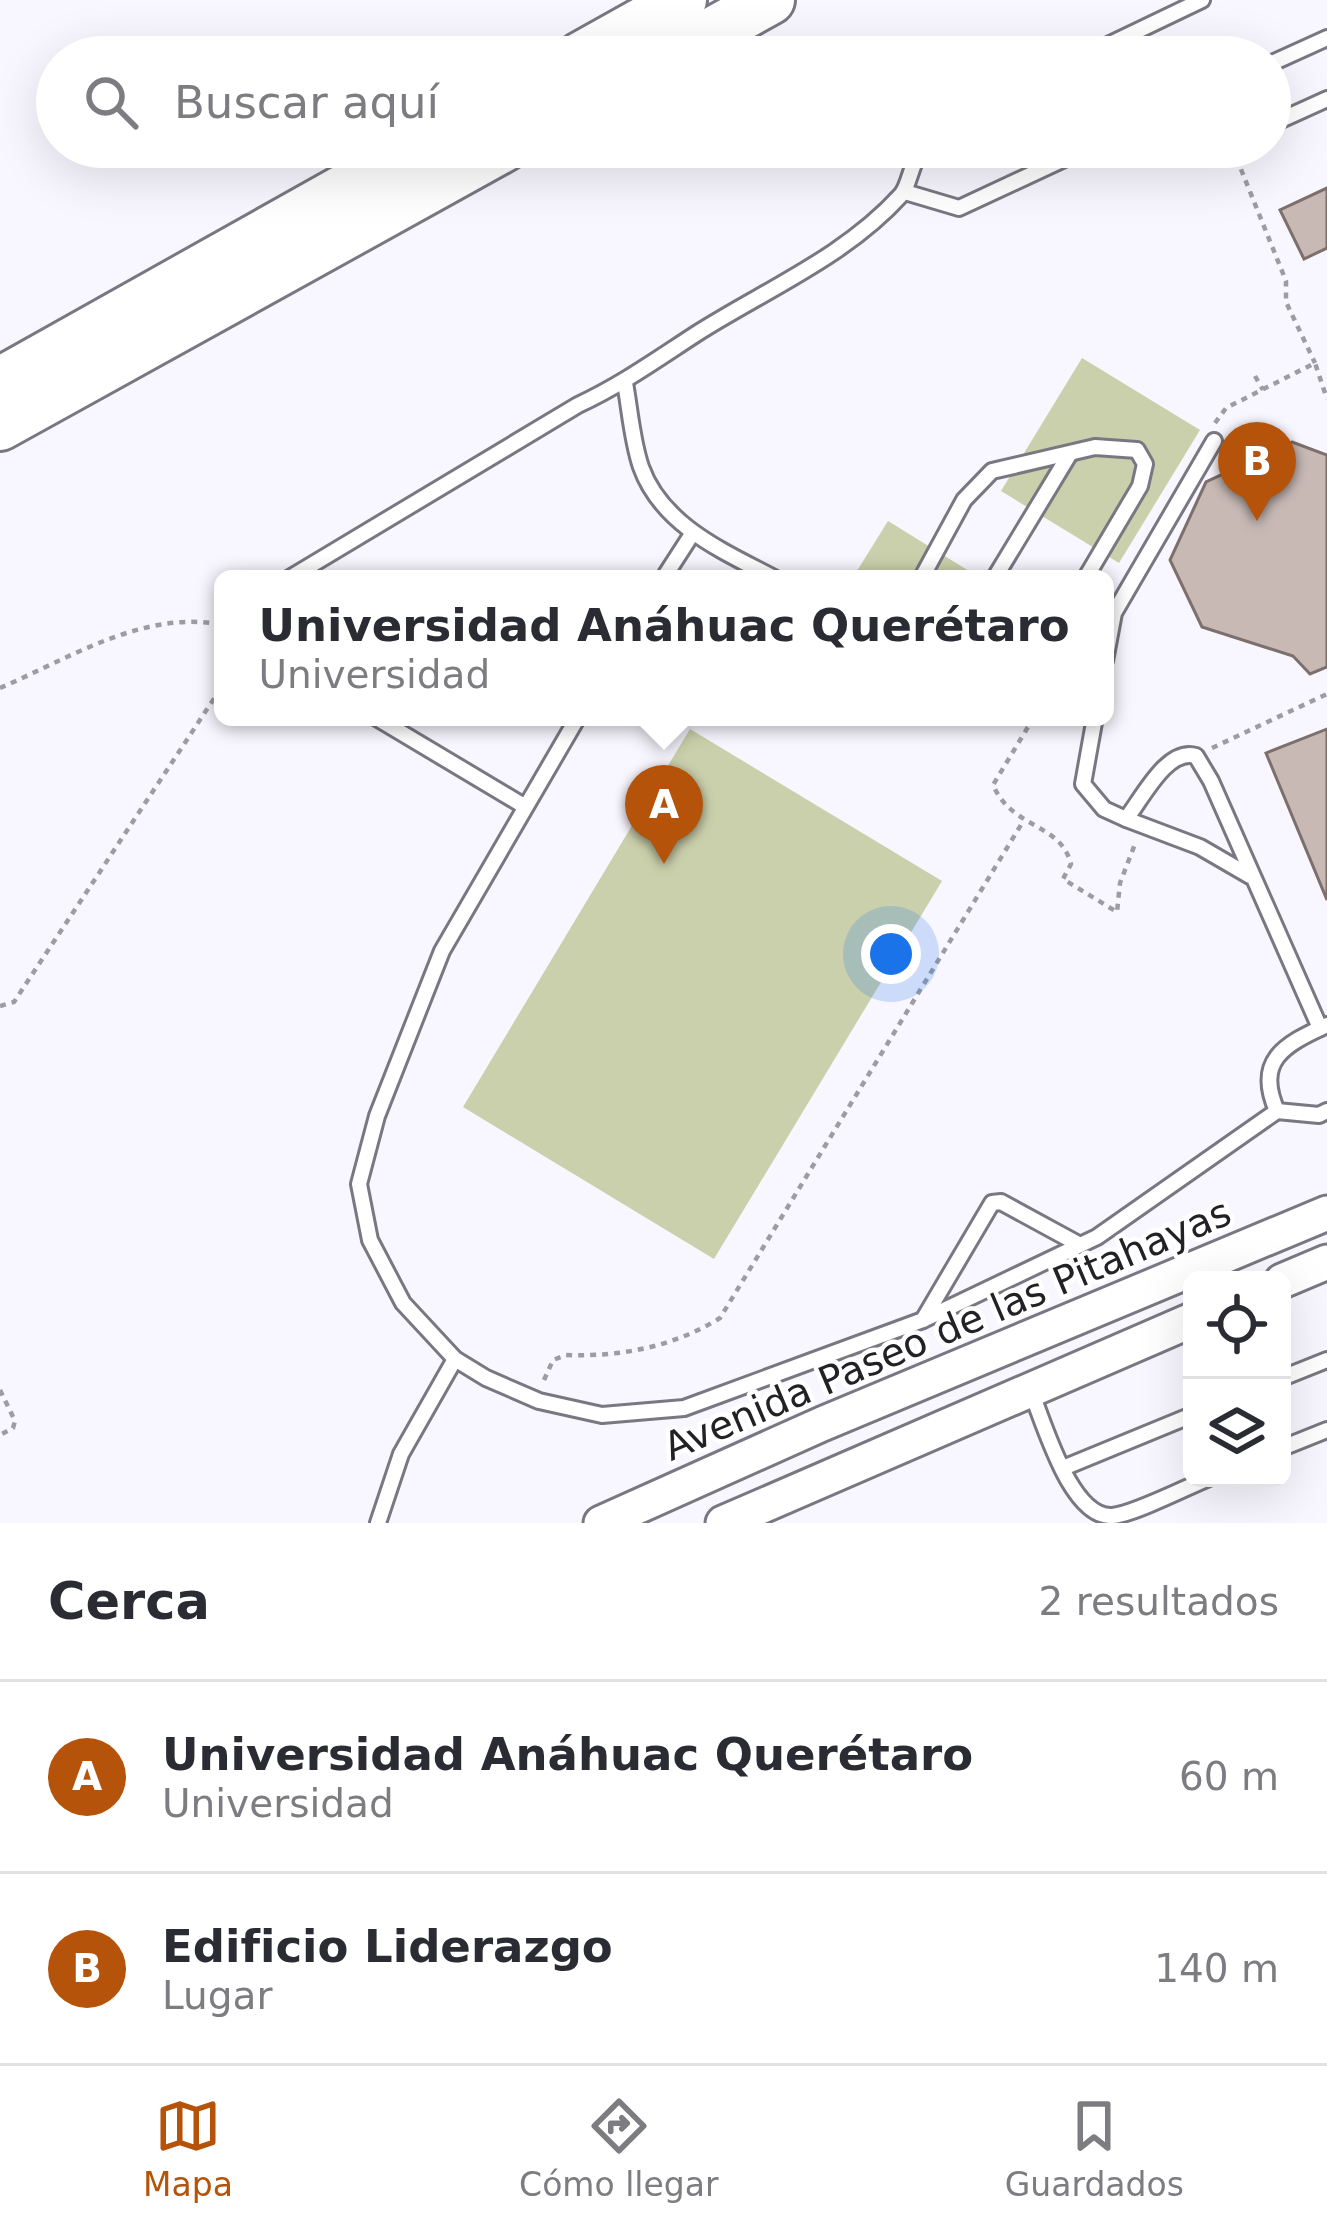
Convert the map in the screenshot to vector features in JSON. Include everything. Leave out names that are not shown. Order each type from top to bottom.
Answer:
[{"type":"highway","points":[[618,36],[682,0]]},
{"type":"highway","points":[[705,36],[770,0]]},
{"type":"highway","points":[[0,382],[382,168]]},
{"type":"highway","points":[[0,426],[466,168]]},
{"type":"street","name":"Avenida Paseo de las Pitahayas","points":[[602,1523],[822,1424],[1327,1213]]},
{"type":"street","points":[[1291,1277],[1327,1262]]},
{"type":"street","points":[[722,1523],[1183,1323]]},
{"type":"street","points":[[822,1424],[842,1469]]},
{"type":"lane","points":[[1132,35],[1202,0]]},
{"type":"lane","points":[[1291,54],[1327,38]]},
{"type":"lane","points":[[1291,115],[1327,99]]},
{"type":"lane","points":[[303,570],[578,405],[625,383],[695,335],[843,247],[905,192],[909,168]]},
{"type":"lane","points":[[905,192],[958,208],[1045,168]]},
{"type":"lane","points":[[625,383],[641,468],[657,495],[692,534],[759,570]]},
{"type":"lane","points":[[1114,613],[1214,442]]},
{"type":"lane","points":[[926,570],[964,500],[992,471],[1095,447],[1137,451],[1145,464],[1140,486],[1090,570]]},
{"type":"lane","points":[[999,570],[1069,455]]},
{"type":"lane","points":[[669,570],[692,534]]},
{"type":"lane","points":[[390,726],[524,806]]},
{"type":"lane","points":[[573,726],[442,951],[376,1116],[359,1184],[370,1240],[403,1303],[455,1359],[486,1378],[539,1401],[602,1415],[685,1408],[923,1320],[1080,1245],[1277,1111],[1327,1111]]},
{"type":"lane","points":[[1094,726],[1084,784],[1104,809],[1200,847],[1250,876]]},
{"type":"lane","points":[[1126,819],[1174,757],[1196,756],[1323,1026],[1277,1056],[1269,1067],[1266,1086],[1277,1111]]},
{"type":"lane","points":[[923,1320],[992,1203],[1001,1202],[1080,1245]]},
{"type":"lane","points":[[378,1523],[400,1454],[455,1359]]},
{"type":"lane","points":[[1291,1374],[1327,1360]]},
{"type":"lane","points":[[1030,1389],[1077,1499],[1094,1513],[1114,1517],[1187,1487]]},
{"type":"lane","points":[[1063,1468],[1183,1419]]},
{"type":"lane","points":[[1291,1444],[1327,1430]]},
{"type":"path","points":[[1241,168],[1286,280],[1286,302],[1315,363]]},
{"type":"path","points":[[1255,376],[1263,390]]},
{"type":"path","points":[[0,688],[146,624],[214,623]]},
{"type":"path","points":[[1196,756],[1327,694]]},
{"type":"path","points":[[0,1006],[14,1003],[214,699]]},
{"type":"path","points":[[1029,726],[993,785],[1003,807],[1067,850],[1071,864],[1063,879],[1117,912],[1126,862],[1144,826]]},
{"type":"path","points":[[539,1401],[553,1360],[653,1347],[695,1334],[720,1318],[1024,820]]},
{"type":"path","points":[[0,1390],[15,1425],[0,1435]]},
{"type":"green space","points":[[1082,358],[1200,430],[1119,563],[1001,491]]},
{"type":"green space","points":[[888,521],[967,570],[858,570]]},
{"type":"green space","points":[[690,729],[942,881],[714,1259],[463,1107]]},
{"type":"building","points":[[1327,188],[1327,248],[1304,259],[1280,210]]},
{"type":"building","points":[[1292,442],[1327,455],[1327,667],[1310,674],[1293,656],[1202,627],[1170,560],[1206,482]]},
{"type":"building","points":[[1327,729],[1327,900],[1266,753]]},
{"type":"place","name":"Edificio Liderazgo","points":[[1257,521]]},
{"type":"place","name":"Universidad Anáhuac Querétaro","points":[[664,864]]}]
